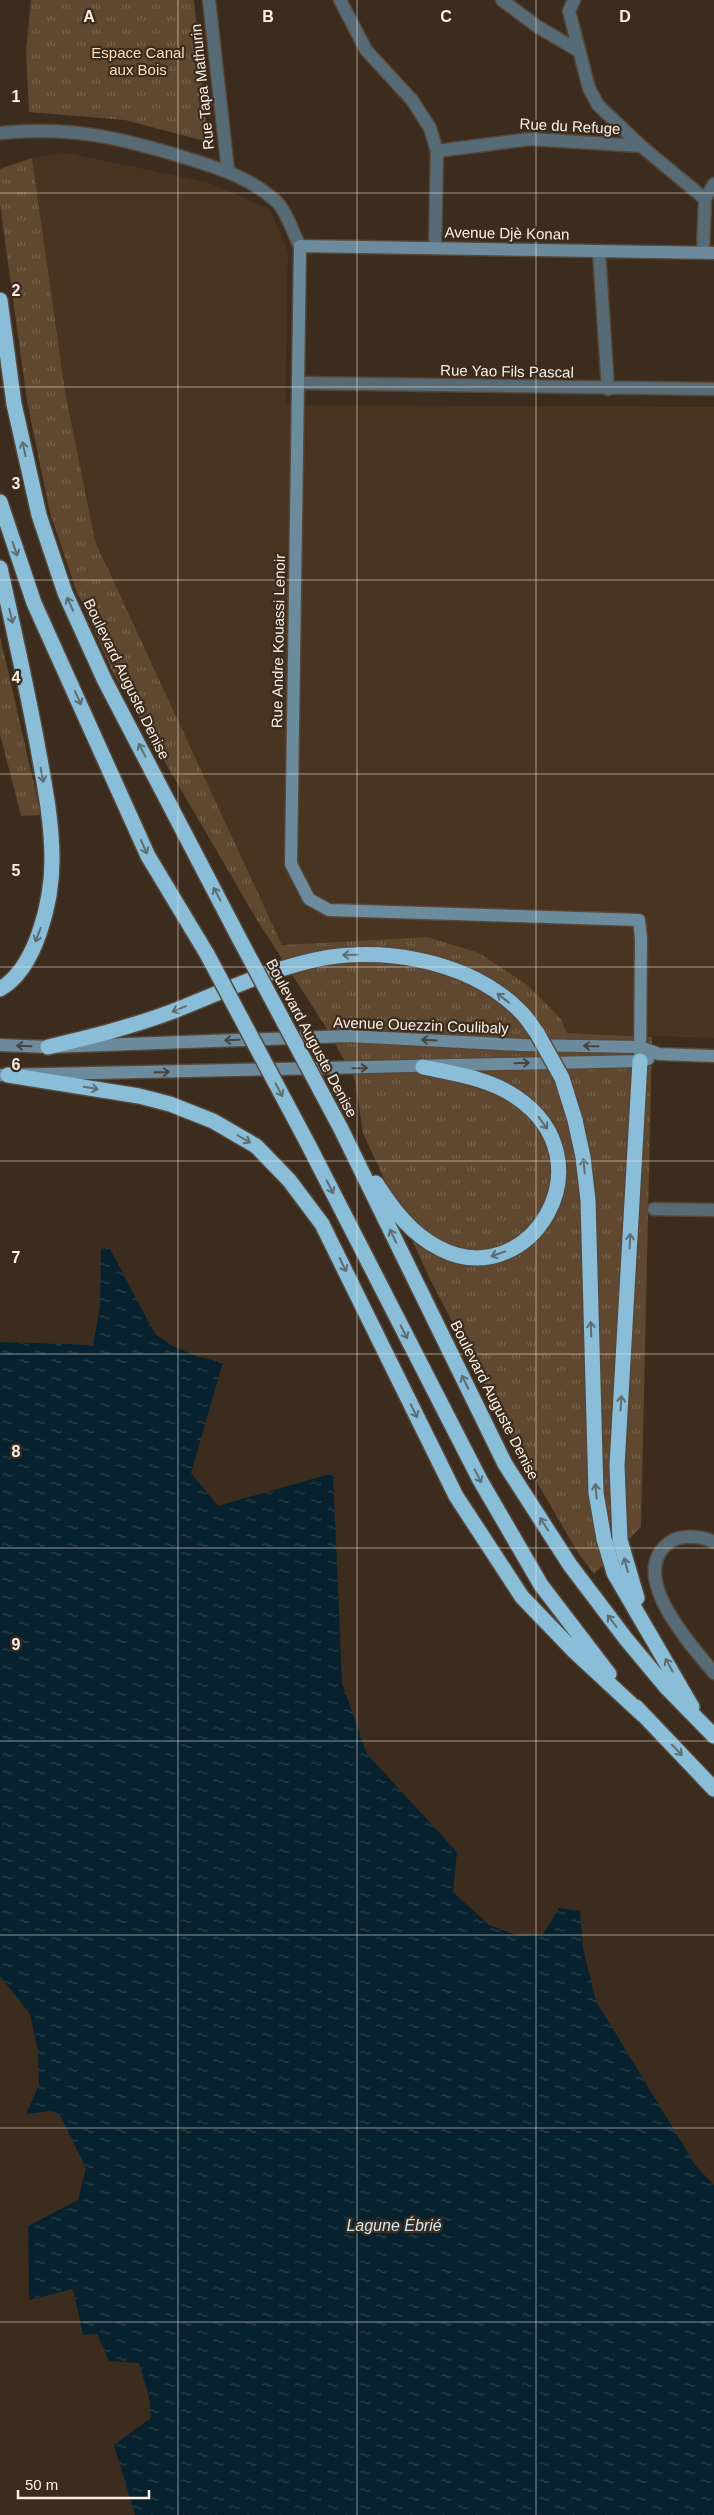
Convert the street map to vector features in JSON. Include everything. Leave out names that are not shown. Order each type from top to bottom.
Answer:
[{"type":"highway","name":"Boulevard Auguste Denise","points":[[0,300],[14,404],[39,515],[65,593],[104,679],[340,1127],[505,1464],[570,1565],[620,1632],[666,1687],[714,1736]]},
{"type":"highway","points":[[0,502],[34,603],[148,856],[207,954],[308,1144],[480,1480],[536,1577],[607,1672],[643,1715]]},
{"type":"highway","points":[[0,568],[22,663],[48,805],[52,861],[47,906],[38,936],[24,965],[0,989]]},
{"type":"highway","points":[[48,1047],[111,1032],[170,1012],[254,978],[303,962],[342,955],[376,955],[418,959],[458,972],[492,989],[521,1012],[537,1033],[562,1078],[576,1120],[584,1157],[588,1200],[596,1493],[604,1539],[614,1573],[648,1627],[702,1723]]},
{"type":"highway","points":[[640,1054],[618,1466],[620,1540],[627,1570],[648,1627]]},
{"type":"highway","points":[[340,1127],[395,1212],[438,1248],[464,1257],[473,1257],[491,1256],[515,1247],[536,1230],[550,1210],[558,1186],[560,1161],[550,1134],[534,1111],[515,1096],[489,1083],[423,1067]]},
{"type":"highway","points":[[4,1075],[139,1096],[170,1104],[213,1121],[256,1146],[289,1180],[322,1224],[456,1496],[517,1589],[575,1652],[643,1715],[714,1789]]},
{"type":"street","name":"Rue Tapa Mathurin","points":[[209,0],[228,171]]},
{"type":"street","points":[[340,0],[366,50],[417,107],[430,128],[437,152],[434,248]]},
{"type":"street","points":[[502,0],[538,26],[579,51]]},
{"type":"street","points":[[574,0],[570,11],[579,51],[589,88],[598,105],[641,146],[705,199]]},
{"type":"street","name":"Rue Andre Kouassi Lenoir","points":[[0,133],[33,130],[78,131],[125,140],[228,171],[254,183],[279,204],[300,246],[291,864],[309,899],[329,910],[638,920],[641,939],[640,1054]]},
{"type":"street","name":"Rue du Refuge","points":[[437,152],[530,139],[641,146]]},
{"type":"street","points":[[708,253],[705,199],[714,184]]},
{"type":"street","name":"Avenue Djè Konan","points":[[300,246],[708,253]]},
{"type":"street","points":[[599,251],[608,389]]},
{"type":"street","name":"Rue Yao Fils Pascal","points":[[299,384],[714,389]]},
{"type":"street","name":"Avenue Ouezzin Coulibaly","points":[[0,1046],[48,1047],[348,1036],[522,1045],[640,1054]]},
{"type":"street","name":"Avenue Ouezzin Coulibaly","points":[[4,1075],[423,1067],[640,1054],[714,1056]]},
{"type":"street","points":[[654,1209],[714,1210]]},
{"type":"street","points":[[714,1542],[690,1536],[670,1541],[658,1555],[655,1579],[662,1603],[689,1642],[714,1673]]},
{"type":"shaded area","points":[[67,153],[207,182],[270,209],[288,252],[285,405],[714,407],[714,1038],[567,1033],[561,1019],[427,937],[282,945],[95,541],[65,391],[32,158]]},
{"type":"green space","name":"Espace Canal aux Bois","points":[[31,0],[194,0],[208,142],[125,120],[29,112],[26,51]]},
{"type":"green space","points":[[32,158],[65,391],[95,541],[282,945],[427,937],[479,953],[526,984],[561,1019],[567,1033],[652,1037],[641,1527],[594,1574],[578,1553],[520,1453],[430,1279],[363,1133],[355,1080],[327,1029],[257,920],[113,673],[75,587],[50,513],[27,401],[0,205],[0,169]]},
{"type":"green space","points":[[0,636],[41,815],[21,816],[0,734]]},
{"type":"water","name":"Lagune Ébrié","points":[[109,1247],[155,1334],[171,1345],[198,1357],[223,1362],[191,1473],[218,1506],[333,1473],[342,1683],[367,1754],[457,1852],[453,1892],[489,1925],[519,1936],[543,1934],[559,1908],[580,1911],[583,1948],[596,2001],[696,2166],[714,2185],[714,2515],[135,2515],[114,2445],[151,2418],[149,2397],[139,2363],[109,2361],[97,2334],[83,2335],[73,2289],[29,2300],[28,2226],[78,2200],[86,2168],[61,2117],[51,2111],[26,2114],[39,2085],[38,2051],[30,2014],[0,1976],[0,1342],[93,1345],[100,1307],[101,1249]]}]
